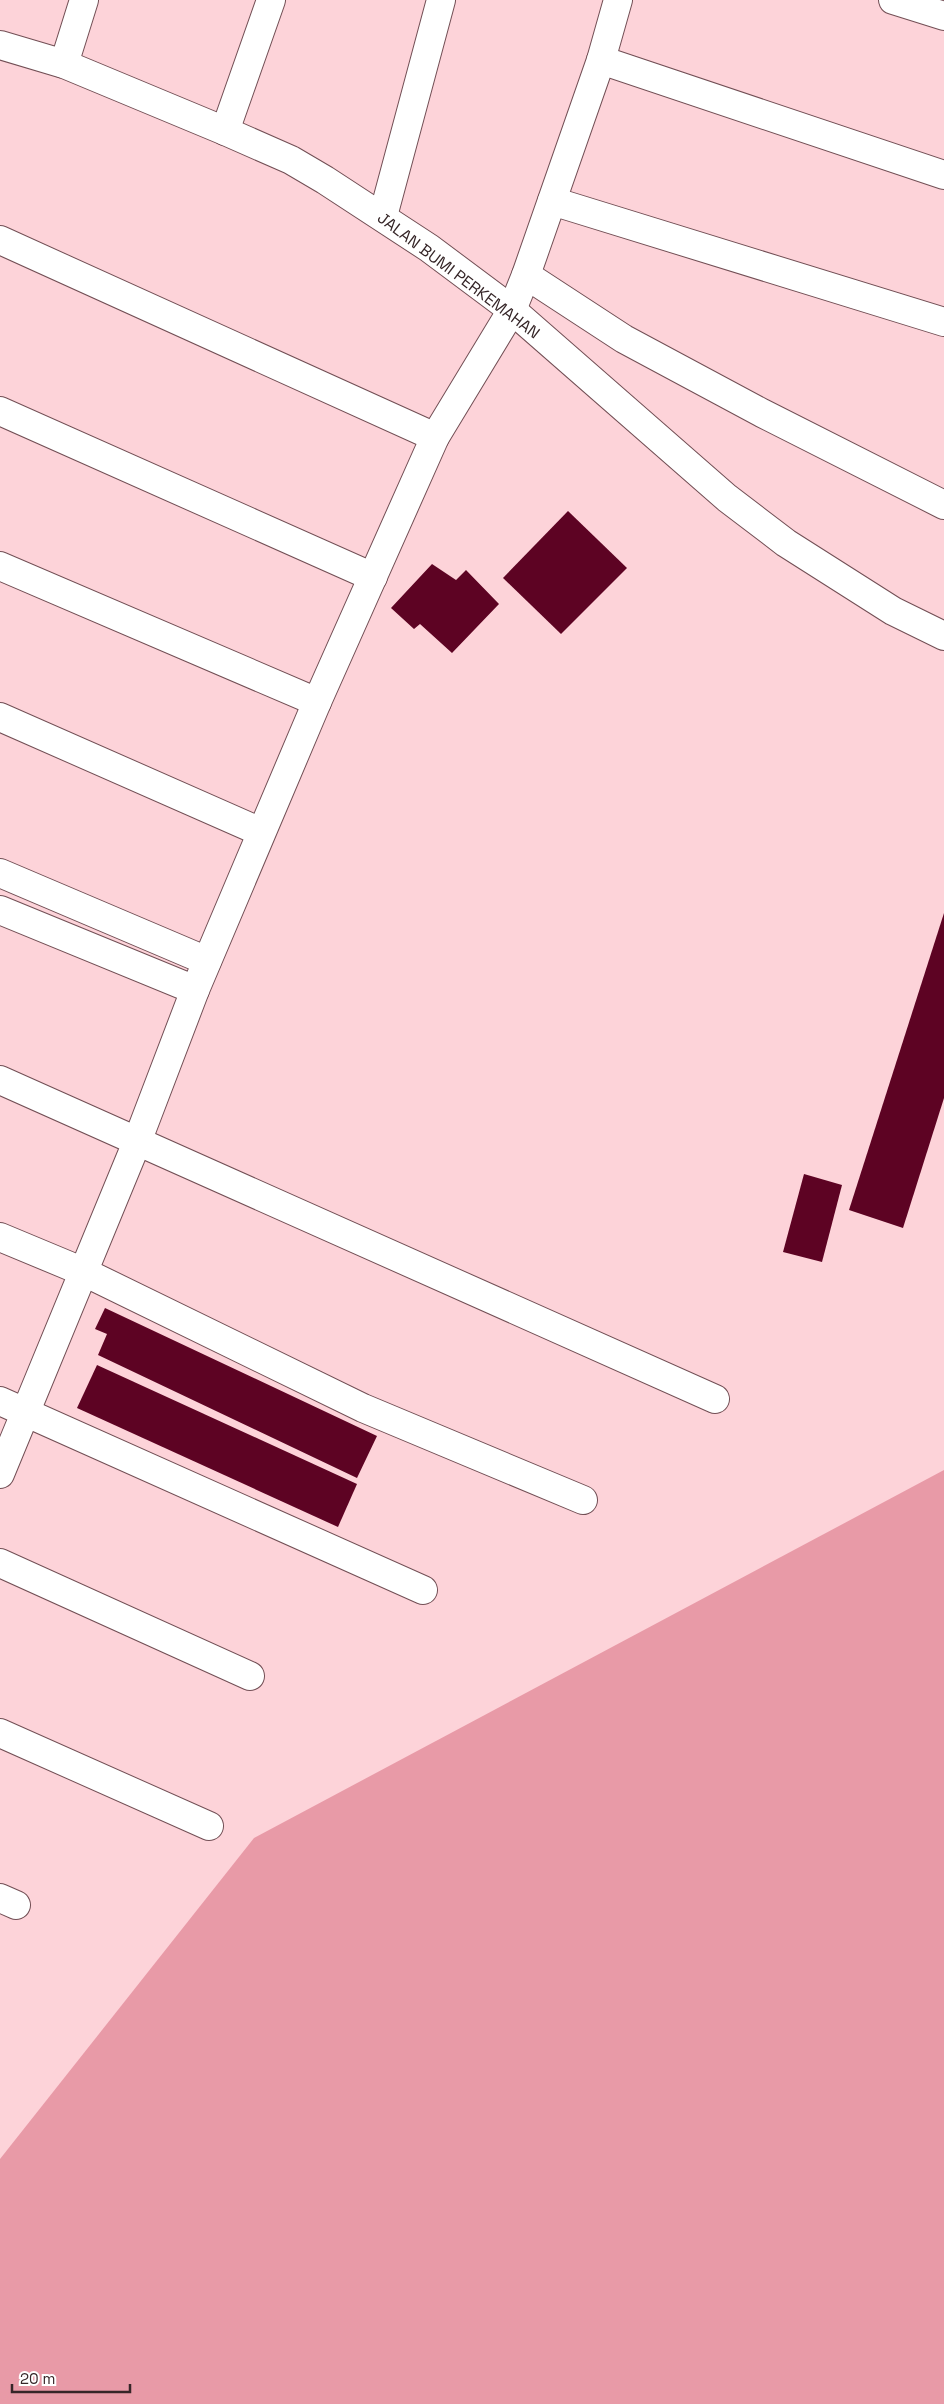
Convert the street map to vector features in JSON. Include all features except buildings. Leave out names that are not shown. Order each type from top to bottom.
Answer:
[{"type":"street","points":[[64,64],[84,0]]},
{"type":"street","points":[[225,131],[271,0]]},
{"type":"street","points":[[383,216],[441,0]]},
{"type":"street","points":[[0,1474],[137,1142],[195,990],[317,702],[436,438],[512,310],[601,60],[618,0]]},
{"type":"street","points":[[893,0],[944,16]]},
{"type":"street","name":"JALAN BUMI PERKEMAHAN","points":[[0,45],[64,64],[291,160],[383,216],[512,310],[727,498],[786,544],[893,611],[944,636]]},
{"type":"street","points":[[601,60],[944,175]]},
{"type":"street","points":[[552,202],[944,322]]},
{"type":"street","points":[[0,240],[436,438]]},
{"type":"street","points":[[526,275],[624,338],[762,413],[944,505]]},
{"type":"street","points":[[0,411],[373,577]]},
{"type":"street","points":[[0,566],[317,702]]},
{"type":"street","points":[[0,717],[261,832]]},
{"type":"street","points":[[0,873],[207,961]]},
{"type":"street","points":[[0,910],[195,990]]},
{"type":"street","points":[[0,1080],[715,1399]]},
{"type":"street","points":[[0,1237],[84,1272],[363,1408],[583,1500]]},
{"type":"street","points":[[0,1401],[424,1590]]},
{"type":"street","points":[[0,1563],[250,1676]]},
{"type":"street","points":[[0,1732],[209,1826]]},
{"type":"shaded area","points":[[944,1470],[944,2404],[0,2404],[0,2159],[254,1838]]}]
